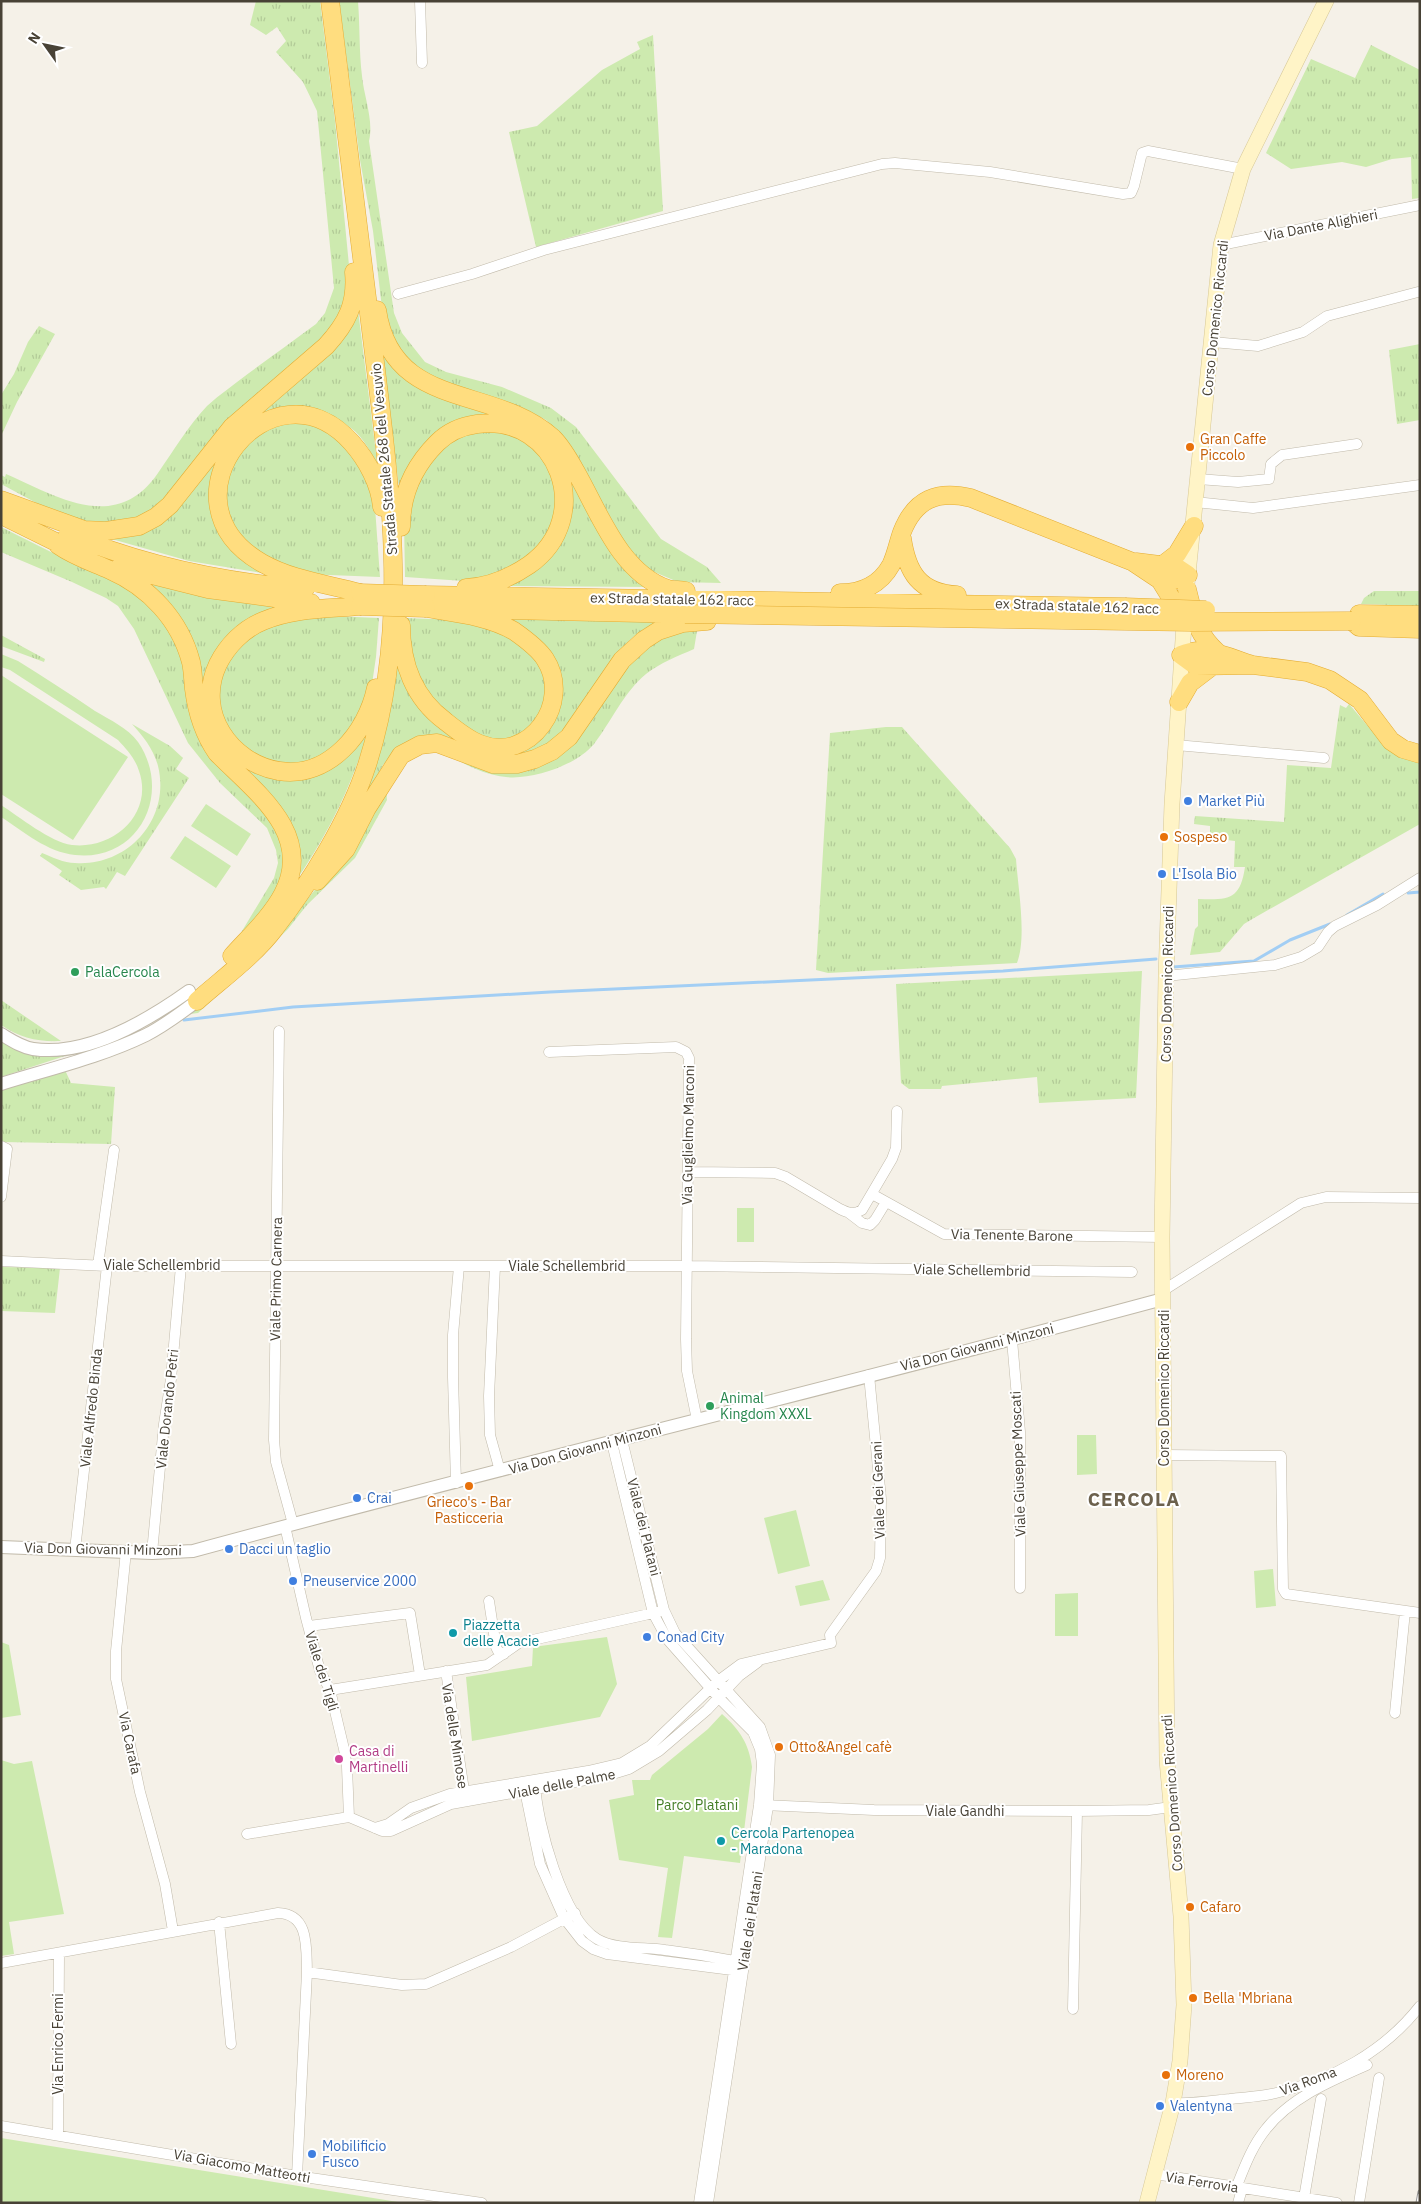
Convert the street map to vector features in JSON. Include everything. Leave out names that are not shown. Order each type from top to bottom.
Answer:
[{"type":"highway","name":"Strada Statale 268 del Vesuvio","points":[[193,996],[274,930],[328,849],[366,768],[382,710],[392,620],[393,583],[386,454],[330,1]]},
{"type":"highway","points":[[1,500],[84,530],[106,531],[139,526],[156,517],[170,505],[232,427],[326,346],[348,316],[354,300],[355,284],[350,216],[351,172]]},
{"type":"highway","points":[[355,205],[367,248],[378,318],[391,353],[405,370],[426,383],[528,420],[555,440],[588,493],[619,551],[633,567],[647,578],[668,589],[727,595],[740,600],[753,596],[848,593],[870,587],[881,578],[891,565],[911,512],[932,497],[956,494],[972,498],[1162,572],[1176,567],[1188,582],[1194,619],[1215,660]]},
{"type":"highway","points":[[360,600],[287,576],[261,562],[241,547],[231,535],[220,511],[218,496],[223,465],[232,449],[244,434],[261,423],[279,416],[304,415],[334,427],[362,454],[381,498],[384,548],[401,613],[403,653],[408,673],[419,694],[433,712],[456,730],[480,744],[498,748],[515,746],[531,737],[544,724],[552,708],[554,690],[552,676],[545,659],[532,645],[513,631],[483,619],[426,602]]},
{"type":"highway","points":[[393,559],[401,530],[401,510],[408,486],[414,472],[427,453],[443,437],[463,427],[488,423],[508,425],[540,443],[553,460],[562,480],[565,502],[561,523],[552,543],[538,559],[505,580],[476,588],[452,588],[426,602]]},
{"type":"highway","name":"ex Strada statale 162 racc","points":[[1,500],[65,533],[150,563],[187,572],[360,600]]},
{"type":"highway","name":"ex Strada statale 162 racc","points":[[1,516],[58,545],[127,569],[208,589],[270,598],[426,602],[684,618],[844,615],[1190,622],[1357,621]]},
{"type":"highway","points":[[1162,572],[1177,554],[1194,526]]},
{"type":"highway","points":[[902,532],[906,560],[911,572],[918,580],[935,591],[950,595],[1105,602],[1126,607]]},
{"type":"highway","points":[[58,545],[73,556],[128,579],[145,591],[174,622],[184,641],[191,663],[197,710],[204,733],[217,753],[273,810],[288,834],[292,858],[288,882],[283,894],[274,908],[232,956]]},
{"type":"highway","points":[[1162,572],[1184,619]]},
{"type":"highway","points":[[360,600],[303,610],[269,619],[240,635],[224,652],[216,669],[211,696],[212,710],[217,728],[229,745],[255,764],[281,772],[300,771],[315,767],[336,754],[353,739],[368,714],[374,697],[381,651],[392,620]]},
{"type":"highway","name":"ex Strada statale 162 racc","points":[[426,602],[740,600],[1126,607],[1357,621]]},
{"type":"highway","points":[[1357,621],[1420,615]]},
{"type":"highway","points":[[274,930],[346,850],[367,808],[401,755],[420,745],[437,743],[493,764],[509,764],[535,759],[552,751],[569,737],[622,660],[644,640],[684,618]]},
{"type":"highway","points":[[1357,621],[1420,622]]},
{"type":"highway","points":[[1357,621],[1420,629]]},
{"type":"highway","points":[[1181,657],[1196,666],[1226,658],[1253,665],[1307,672],[1330,680],[1351,692],[1364,704],[1391,741],[1403,749],[1420,754]]},
{"type":"highway","points":[[1179,702],[1190,683],[1215,660]]},
{"type":"highway","name":"Strada Statale 268 del Vesuvio","points":[[193,996],[232,956],[295,898]]},
{"type":"main road","name":"Corso Domenico Riccardi","points":[[1147,2203],[1173,2103],[1180,2061],[1184,2005],[1181,1916],[1166,1760],[1164,1295],[1162,1237],[1166,976],[1176,745],[1184,619],[1221,245],[1243,169],[1326,1]]},
{"type":"street","points":[[420,1],[422,63]]},
{"type":"street","points":[[398,294],[472,274],[544,250],[882,164],[895,163],[990,172],[1123,194],[1131,193],[1142,152],[1148,151],[1243,169]]},
{"type":"street","name":"Via Dante Alighieri","points":[[1221,245],[1420,205]]},
{"type":"street","points":[[1212,342],[1258,346],[1303,332],[1328,316],[1418,292]]},
{"type":"street","points":[[1198,479],[1238,482],[1269,479],[1271,464],[1282,455],[1357,444]]},
{"type":"street","points":[[1195,502],[1252,508],[1420,485]]},
{"type":"street","points":[[1176,745],[1324,758]]},
{"type":"street","points":[[1166,976],[1275,965],[1301,957],[1318,947],[1328,932],[1335,926],[1420,878]]},
{"type":"street","points":[[1,1034],[15,1043],[33,1049],[56,1050],[122,1032],[193,996]]},
{"type":"street","points":[[1,1084],[88,1057],[146,1035],[172,1020],[193,996]]},
{"type":"street","name":"Viale Primo Carnera","points":[[279,1031],[274,1440],[276,1462],[290,1525]]},
{"type":"street","name":"Via Guglielmo Marconi","points":[[549,1052],[676,1047],[686,1052],[689,1058],[686,1356],[697,1420]]},
{"type":"street","points":[[849,1213],[856,1213],[862,1210],[892,1159],[896,1148],[897,1111]]},
{"type":"street","points":[[1,1197],[7,1149],[3,1146]]},
{"type":"street","name":"Viale Alfredo Binda","points":[[75,1550],[114,1150]]},
{"type":"street","points":[[688,1172],[775,1173],[786,1177],[849,1213],[862,1223],[870,1225],[886,1202]]},
{"type":"street","name":"Via Tenente Barone","points":[[872,1194],[944,1234],[1162,1237]]},
{"type":"street","points":[[1164,1295],[1301,1203],[1326,1197],[1420,1198]]},
{"type":"street","name":"Viale Schellembrid","points":[[1,1261],[181,1266],[686,1266],[1132,1272]]},
{"type":"street","name":"Viale Dorando Petri","points":[[152,1553],[181,1266]]},
{"type":"street","points":[[456,1483],[453,1352],[459,1266]]},
{"type":"street","points":[[495,1266],[489,1396],[490,1435],[500,1471]]},
{"type":"street","name":"Via Don Giovanni Minzoni","points":[[1,1547],[152,1553],[193,1551],[869,1375],[1012,1340],[1164,1295]]},
{"type":"street","name":"Viale Giuseppe Moscati","points":[[1012,1340],[1020,1432],[1020,1588]]},
{"type":"street","name":"Viale dei Gerani","points":[[714,1685],[741,1664],[831,1643],[830,1635],[876,1571],[880,1558],[881,1499],[869,1375]]},
{"type":"street","name":"Viale dei Platani","points":[[617,1442],[667,1639],[714,1685],[753,1732],[760,1749],[762,1764],[764,1805],[699,2203]]},
{"type":"street","points":[[1164,1455],[1281,1456],[1283,1590],[1286,1594],[1420,1613]]},
{"type":"street","name":"Viale dei Tigli","points":[[290,1525],[308,1626],[320,1671],[330,1690],[347,1767],[349,1817]]},
{"type":"street","name":"Via Carafa","points":[[126,1551],[116,1650],[116,1679],[140,1792],[163,1875],[173,1931]]},
{"type":"street","points":[[489,1601],[496,1647],[498,1651],[504,1654]]},
{"type":"street","points":[[330,1690],[487,1665],[519,1643],[659,1612]]},
{"type":"street","points":[[1395,1713],[1406,1612]]},
{"type":"street","points":[[308,1626],[410,1613],[420,1675]]},
{"type":"street","name":"Viale dei Gerani","points":[[722,1694],[739,1676],[765,1658]]},
{"type":"street","name":"Via delle Mimose","points":[[446,1671],[464,1796]]},
{"type":"street","name":"Viale delle Palme","points":[[529,1786],[622,1762],[639,1754],[650,1746],[714,1685]]},
{"type":"street","name":"Viale delle Palme","points":[[349,1817],[382,1831],[400,1828],[464,1796],[529,1786],[603,1778],[629,1769],[659,1751],[722,1694]]},
{"type":"street","points":[[529,1786],[550,1860],[574,1913],[590,1933],[610,1944],[664,1950],[738,1966]]},
{"type":"street","points":[[529,1786],[534,1841],[540,1864],[564,1918],[582,1941],[593,1949],[607,1954],[738,1966]]},
{"type":"street","name":"Viale Gandhi","points":[[764,1805],[874,1810],[1077,1811],[1149,1810],[1172,1807]]},
{"type":"street","points":[[1073,2009],[1077,1811]]},
{"type":"street","points":[[247,1834],[349,1817]]},
{"type":"street","points":[[1,1963],[219,1922],[278,1913],[284,1913],[296,1920],[302,1926],[305,1934],[307,1972],[296,2176]]},
{"type":"street","points":[[307,1972],[402,1986],[426,1984],[511,1947],[574,1913]]},
{"type":"street","points":[[219,1922],[231,2044]]},
{"type":"street","name":"Via Enrico Fermi","points":[[58,2135],[59,1953]]},
{"type":"street","name":"Viale dei Platani","points":[[708,2203],[738,1966]]},
{"type":"street","name":"Via Roma","points":[[1173,2103],[1189,2104],[1273,2094],[1304,2085],[1356,2062],[1376,2050],[1401,2028],[1420,2006]]},
{"type":"street","points":[[1238,2203],[1239,2188],[1254,2148],[1266,2129],[1278,2116],[1311,2091],[1367,2065]]},
{"type":"street","points":[[1359,2203],[1379,2078]]},
{"type":"street","name":"Via Roma","points":[[1304,2198],[1321,2098]]},
{"type":"street","name":"Via Giacomo Matteotti","points":[[1,2126],[296,2176],[482,2203]]},
{"type":"street","name":"Via Ferrovia","points":[[1155,2174],[1337,2203]]},
{"type":"green space","points":[[256,1],[320,1],[335,121],[351,286],[336,321],[320,340],[225,422],[167,498],[151,513],[133,520],[111,524],[83,523],[57,514],[1,484],[1,475],[5,477],[6,474],[66,500],[86,505],[105,506],[124,502],[142,492],[207,406],[316,324],[325,313],[334,288],[317,111],[303,82],[276,52],[286,41],[277,27],[266,35],[250,25]]},
{"type":"green space","points":[[339,1],[358,1],[361,67],[370,125],[369,141],[394,313],[402,333],[425,362],[446,372],[502,387],[551,408],[576,427],[661,539],[707,567],[721,583],[678,582],[652,571],[626,545],[568,442],[546,420],[523,408],[439,380],[422,372],[399,351],[383,317],[373,231],[360,160]]},
{"type":"green space","points":[[653,35],[663,211],[536,247],[509,132],[537,126],[602,70],[640,49],[637,42]]},
{"type":"green space","points":[[1371,45],[1420,70],[1420,198],[1412,199],[1411,157],[1392,159],[1366,167],[1342,162],[1291,169],[1266,153],[1311,59],[1355,78]]},
{"type":"green space","points":[[358,310],[378,469],[364,442],[356,432],[336,419],[294,409],[217,468],[210,494],[215,518],[268,574],[189,561],[108,538],[195,482]]},
{"type":"green space","points":[[39,326],[55,334],[17,402],[1,436],[1,395],[14,374],[28,342]]},
{"type":"green space","points":[[1420,344],[1420,420],[1397,424],[1389,350]]},
{"type":"green space","points":[[381,347],[398,368],[430,391],[529,423],[540,430],[559,451],[615,550],[634,571],[651,583],[651,587],[497,586],[517,579],[535,569],[549,555],[561,537],[568,516],[569,502],[568,481],[562,463],[553,448],[525,426],[509,420],[491,417],[473,418],[445,428],[428,441],[414,458],[401,487],[399,487]]},
{"type":"green space","points":[[280,423],[310,423],[346,443],[374,493],[380,577],[304,574],[255,553],[229,521],[225,480],[244,443]]},
{"type":"green space","points":[[481,428],[522,437],[550,467],[558,507],[542,545],[509,569],[482,577],[464,581],[405,577],[404,522],[415,481],[443,445]]},
{"type":"green space","points":[[1,527],[51,552],[98,571],[144,598],[171,631],[184,664],[275,824],[286,861],[276,896],[239,936],[274,878],[278,863],[276,850],[267,828],[220,783],[188,743],[134,629],[118,606],[106,598],[72,582],[1,552]]},
{"type":"green space","points":[[143,581],[278,607],[247,619],[219,648],[220,741],[289,777],[370,724],[364,745],[339,806],[319,845],[295,882],[299,862],[214,742],[199,675]]},
{"type":"green space","points":[[1374,591],[1420,591],[1420,606],[1361,604],[1364,598]]},
{"type":"green space","points":[[308,615],[379,618],[371,691],[365,708],[336,749],[299,765],[259,759],[229,733],[218,703],[220,672],[252,632]]},
{"type":"green space","points":[[497,616],[660,620],[638,633],[626,644],[570,725],[540,749],[521,756],[510,757],[458,751],[395,751],[383,765],[357,814],[397,658],[442,726],[515,748],[560,686]]},
{"type":"green space","points":[[405,618],[460,620],[483,625],[507,635],[539,661],[548,691],[537,721],[519,735],[504,740],[481,737],[441,711],[413,669]]},
{"type":"green space","points":[[698,625],[694,649],[657,666],[638,681],[624,698],[594,744],[577,758],[553,770],[517,777],[486,773],[456,759],[540,763],[629,660],[653,638]]},
{"type":"green space","points":[[1,635],[45,659],[44,662],[1,646]]},
{"type":"green space","points":[[1,654],[18,661],[118,725],[138,742],[148,762],[152,782],[150,802],[144,820],[132,836],[117,847],[98,854],[75,855],[65,853],[36,841],[1,817],[1,805],[35,828],[63,843],[87,845],[102,842],[127,826],[135,815],[141,801],[142,787],[135,762],[118,740],[10,670],[1,667]]},
{"type":"green space","points":[[1,675],[128,757],[73,840],[1,794]]},
{"type":"green space","points":[[1349,704],[1372,731],[1375,730],[1420,760],[1420,824],[1244,924],[1220,952],[1190,955],[1195,929],[1198,926],[1198,899],[1218,899],[1231,896],[1240,886],[1245,867],[1234,867],[1235,841],[1210,838],[1210,826],[1194,824],[1195,816],[1284,822],[1287,765],[1331,768],[1340,705],[1346,708]]},
{"type":"green space","points":[[132,724],[170,746],[183,758],[176,769],[189,778],[125,876],[117,872],[106,889],[104,887],[81,890],[59,875],[62,871],[40,856],[42,853],[71,863],[94,862],[112,857],[128,848],[141,836],[151,821],[158,804],[160,786],[158,766],[154,754]]},
{"type":"green space","points":[[902,727],[1010,848],[1016,859],[1022,926],[1017,963],[828,973],[816,970],[830,733]]},
{"type":"green space","points":[[410,758],[393,780],[388,791],[387,800],[355,858],[307,905],[288,929],[250,966],[198,1013],[190,1014],[282,930],[323,880],[394,767]]},
{"type":"green space","points":[[206,804],[251,834],[237,856],[191,826]]},
{"type":"green space","points":[[185,836],[231,866],[216,888],[170,858]]},
{"type":"green space","points":[[1142,971],[1136,1098],[1039,1103],[1037,1077],[942,1086],[941,1089],[909,1089],[901,1083],[896,984]]},
{"type":"green space","points":[[1,1000],[61,1041],[45,1041],[30,1038],[15,1033],[1,1025]]},
{"type":"green space","points":[[1,1041],[83,1050],[1,1077]]},
{"type":"green space","points":[[65,1070],[71,1083],[115,1087],[111,1144],[1,1142],[1,1090]]},
{"type":"green space","points":[[737,1208],[754,1208],[754,1242],[737,1242]]},
{"type":"green space","points":[[1,1267],[60,1268],[55,1313],[1,1311]]},
{"type":"green space","points":[[1077,1435],[1096,1435],[1097,1474],[1077,1475]]},
{"type":"green space","points":[[796,1510],[810,1566],[778,1574],[764,1518]]},
{"type":"green space","points":[[1273,1569],[1276,1606],[1256,1608],[1254,1571]]},
{"type":"green space","points":[[823,1580],[830,1600],[800,1606],[795,1586]]},
{"type":"green space","points":[[1078,1593],[1078,1636],[1055,1636],[1055,1594]]},
{"type":"green space","points":[[607,1637],[617,1684],[600,1717],[472,1741],[466,1677],[532,1666],[533,1647]]},
{"type":"green space","points":[[1,1642],[9,1645],[21,1715],[1,1718]]},
{"type":"green space","name":"Parco Platani","points":[[722,1714],[743,1738],[749,1751],[752,1767],[740,1863],[684,1856],[672,1938],[658,1937],[668,1868],[619,1860],[609,1800],[634,1795],[632,1780],[650,1780],[652,1775],[708,1729]]},
{"type":"green space","points":[[1,1760],[14,1764],[32,1761],[64,1914],[9,1922],[14,1954],[1,1956]]},
{"type":"green space","points":[[1,2138],[404,2203],[1,2203]]},
{"type":"waterway","points":[[1408,893],[1420,892]]},
{"type":"waterway","points":[[1347,915],[1383,894]]},
{"type":"waterway","points":[[1173,967],[1254,961],[1290,940],[1330,924]]},
{"type":"waterway","points":[[184,1020],[293,1007],[550,992],[1003,971],[1156,959]]},
{"type":"railway","points":[[1418,2203],[1420,2192]]},
{"type":"place","name":"Gran Caffe Piccolo","points":[[1190,447]]},
{"type":"place","name":"Market Più","points":[[1188,801]]},
{"type":"place","name":"Sospeso","points":[[1164,837]]},
{"type":"place","name":"L'Isola Bio","points":[[1162,874]]},
{"type":"place","name":"PalaCercola","points":[[75,972]]},
{"type":"place","name":"Animal Kingdom XXXL","points":[[710,1406]]},
{"type":"place","name":"Grieco's - Bar Pasticceria","points":[[469,1486]]},
{"type":"place","name":"Crai","points":[[357,1498]]},
{"type":"place","name":"Dacci un taglio","points":[[229,1549]]},
{"type":"place","name":"Pneuservice 2000","points":[[293,1581]]},
{"type":"place","name":"Piazzetta delle Acacie","points":[[453,1633]]},
{"type":"place","name":"Conad City","points":[[647,1637]]},
{"type":"place","name":"Otto&Angel cafè","points":[[779,1747]]},
{"type":"place","name":"Casa di Martinelli","points":[[339,1759]]},
{"type":"place","name":"Cercola Partenopea - Maradona","points":[[721,1841]]},
{"type":"place","name":"Cafaro","points":[[1190,1907]]},
{"type":"place","name":"Bella 'Mbriana","points":[[1193,1998]]},
{"type":"place","name":"Moreno","points":[[1166,2075]]},
{"type":"place","name":"Valentyna","points":[[1160,2106]]},
{"type":"place","name":"Mobilificio Fusco","points":[[312,2154]]},
{"type":"district","name":"CERCOLA","points":[[1134,1499]]}]
